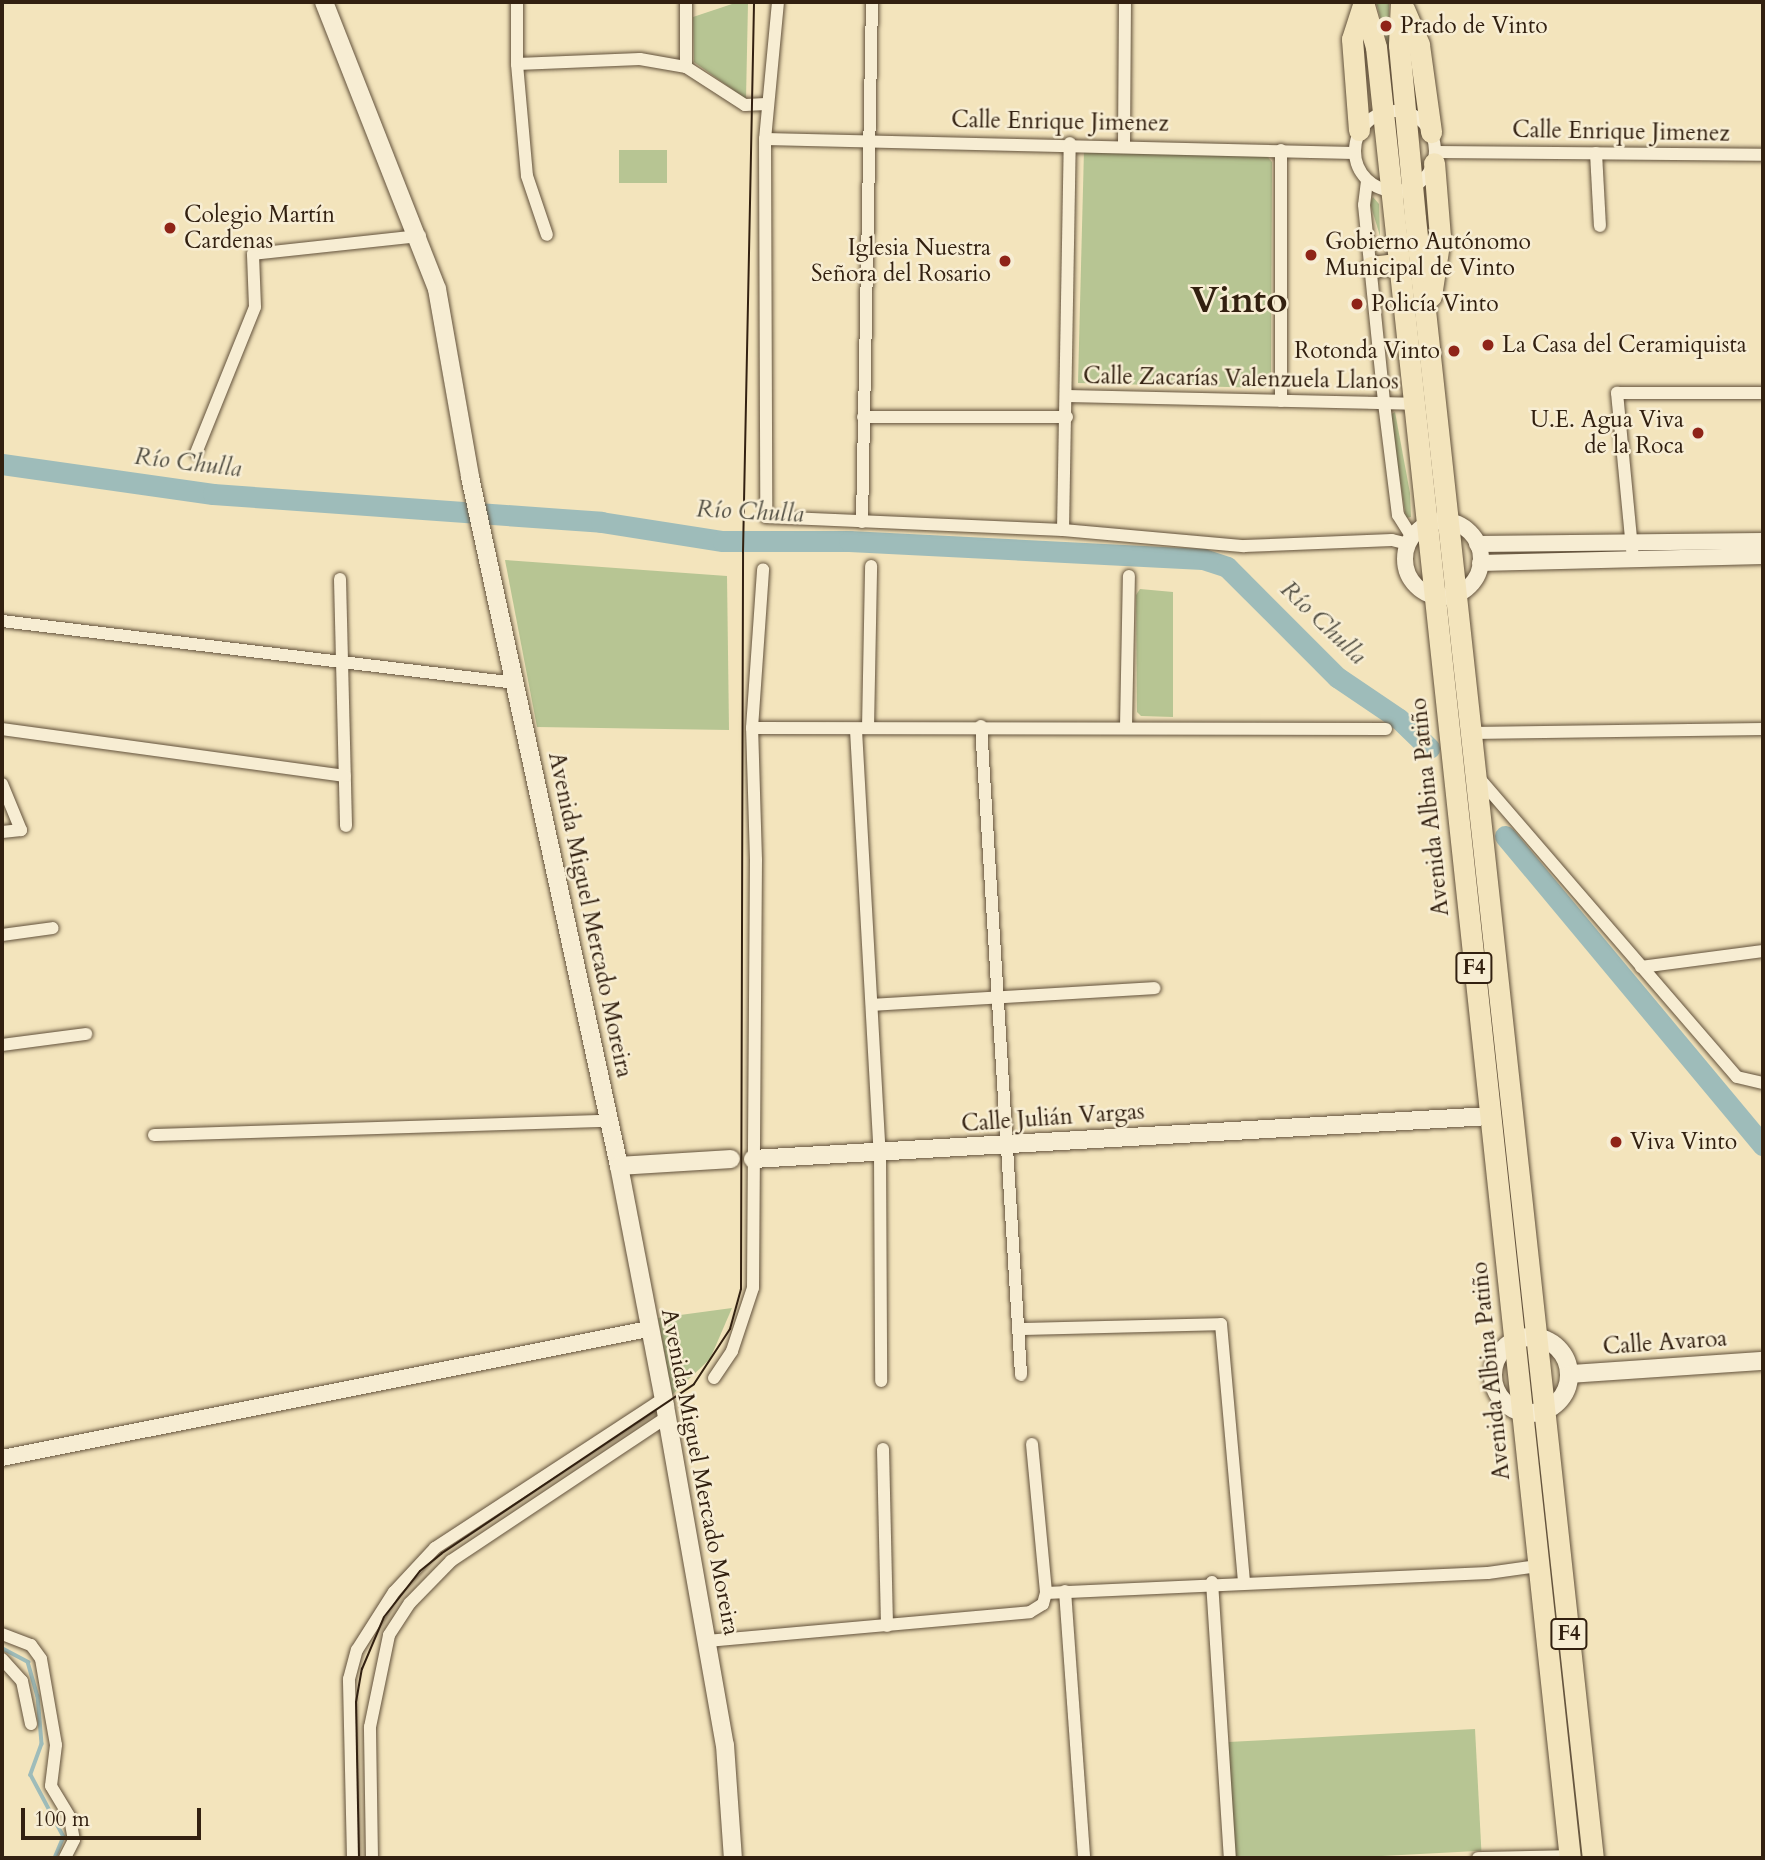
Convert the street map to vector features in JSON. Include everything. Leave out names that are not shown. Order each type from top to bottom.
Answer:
[{"type":"highway","name":"Avenida Albina Patiño","points":[[1364,2],[1376,47],[1413,404],[1415,535],[1434,596],[1570,1857]]},
{"type":"highway","points":[[1359,131],[1352,39],[1364,2]]},
{"type":"highway","points":[[1401,2],[1419,45],[1434,149],[1440,237],[1427,325]]},
{"type":"highway","name":"F4","points":[[1401,2],[1399,45],[1412,186],[1593,1858]]},
{"type":"highway","points":[[1371,267],[1397,264]]},
{"type":"main road","name":"Avenida Miguel Mercado Moreira","points":[[324,2],[420,236],[437,289],[479,509],[620,1166],[648,1329],[664,1398],[725,1745],[733,1858]]},
{"type":"main road","name":"Calle Julián Vargas","points":[[753,1159],[1490,1116]]},
{"type":"main road","name":"Calle Julián Vargas","points":[[620,1166],[732,1159]]},
{"type":"main road","points":[[1514,1341],[1536,1337],[1556,1345],[1570,1374],[1563,1397],[1544,1411],[1522,1412]]},
{"type":"main road","name":"Calle Avaroa","points":[[1570,1374],[1763,1362]]},
{"type":"street","points":[[517,2],[517,64],[527,176],[547,235]]},
{"type":"street","points":[[686,2],[686,67]]},
{"type":"street","points":[[778,2],[766,104],[765,139],[766,517],[1063,530],[1244,545],[1392,540],[1415,535],[1448,522],[1466,530],[1477,544],[1480,564],[1473,582],[1456,595],[1434,596]]},
{"type":"street","points":[[862,522],[872,2]]},
{"type":"street","points":[[1124,144],[1125,2]]},
{"type":"street","points":[[517,64],[640,59],[686,67],[745,105],[766,104]]},
{"type":"street","points":[[1367,181],[1390,191],[1423,181],[1434,149],[1405,113],[1382,113],[1359,131],[1354,152],[1367,181],[1364,205],[1398,515],[1415,535]]},
{"type":"street","name":"Calle Enrique Jimenez","points":[[765,139],[1124,144],[1354,152]]},
{"type":"street","points":[[1063,530],[1070,144]]},
{"type":"street","name":"Calle Enrique Jimenez","points":[[1434,149],[1763,155]]},
{"type":"street","points":[[1280,401],[1281,150]]},
{"type":"street","points":[[1596,153],[1600,226]]},
{"type":"street","points":[[196,453],[255,307],[253,254],[420,236]]},
{"type":"street","points":[[1632,551],[1617,393],[1763,393]]},
{"type":"street","name":"Calle Zacarías Valenzuela Llanos","points":[[1067,396],[1413,404]]},
{"type":"street","points":[[863,417],[1067,417]]},
{"type":"street","points":[[1480,564],[1763,541]]},
{"type":"street","points":[[1477,544],[1763,556]]},
{"type":"street","points":[[871,566],[862,729],[880,1153],[881,1381]]},
{"type":"street","points":[[714,1378],[732,1351],[753,1288],[752,728],[763,569]]},
{"type":"street","points":[[1126,727],[1129,576]]},
{"type":"street","points":[[340,579],[346,825]]},
{"type":"street","points":[[2,621],[516,683]]},
{"type":"street","points":[[981,726],[1021,1375]]},
{"type":"street","points":[[752,728],[981,726],[1386,729]]},
{"type":"street","points":[[2,729],[345,776]]},
{"type":"street","points":[[1471,733],[1763,729]]},
{"type":"street","points":[[1475,773],[1737,1077],[1763,1083]]},
{"type":"street","points":[[2,784],[21,830],[2,832]]},
{"type":"street","points":[[2,935],[53,928]]},
{"type":"street","points":[[1641,967],[1763,951]]},
{"type":"street","points":[[873,1005],[1154,988]]},
{"type":"street","points":[[2,1045],[86,1034]]},
{"type":"street","points":[[155,1135],[610,1121]]},
{"type":"street","name":"Calle Julián Vargas","points":[[732,1159],[753,1159]]},
{"type":"street","points":[[1019,1329],[1221,1324],[1244,1582]]},
{"type":"street","points":[[2,1458],[648,1329]]},
{"type":"street","points":[[353,1858],[349,1679],[357,1650],[394,1592],[435,1548],[664,1398]]},
{"type":"street","points":[[372,1858],[370,1727],[389,1635],[410,1603],[451,1561],[667,1417]]},
{"type":"street","points":[[706,1641],[1030,1612],[1043,1604],[1046,1593],[1032,1444]]},
{"type":"street","points":[[883,1449],[887,1626]]},
{"type":"street","points":[[1046,1593],[1213,1582],[1488,1573],[1538,1566]]},
{"type":"street","points":[[1213,1582],[1230,1858]]},
{"type":"street","points":[[1065,1591],[1084,1858]]},
{"type":"street","points":[[2,1633],[31,1645],[41,1658],[56,1745],[51,1786],[70,1818],[74,1840],[65,1858]]},
{"type":"street","points":[[2,1659],[22,1681],[31,1724]]},
{"type":"street","points":[[1478,1858],[1570,1857]]},
{"type":"green space","name":"Prado de Vinto","points":[[1376,2],[1389,2],[1389,50]]},
{"type":"green space","points":[[735,3],[748,3],[746,99],[694,62],[693,17]]},
{"type":"green space","points":[[619,150],[667,150],[667,183],[619,183]]},
{"type":"green space","points":[[1084,150],[1266,155],[1272,162],[1271,383],[1265,388],[1078,383]]},
{"type":"green space","points":[[1373,197],[1379,204],[1380,236],[1370,203]]},
{"type":"green space","points":[[1395,412],[1410,493],[1411,517],[1406,518],[1390,415]]},
{"type":"green space","points":[[505,560],[727,576],[729,730],[537,727]]},
{"type":"green space","points":[[1140,589],[1173,592],[1173,717],[1141,716],[1137,712],[1136,595]]},
{"type":"green space","points":[[732,1308],[710,1359],[672,1395],[658,1318]]},
{"type":"green space","points":[[1475,1729],[1481,1851],[1345,1858],[1234,1858],[1228,1742]]},
{"type":"waterway","name":"Río Chulla","points":[[2,464],[213,494],[601,522],[723,541],[849,541],[1203,559],[1227,567],[1337,677],[1399,719],[1429,748]]},
{"type":"waterway","name":"Río Chulla","points":[[1505,836],[1763,1146]]},
{"type":"waterway","points":[[2,1648],[28,1662],[38,1696],[42,1744],[31,1775],[64,1837],[55,1858]]},
{"type":"tram line","points":[[359,1858],[356,1702],[362,1669],[384,1617],[420,1571],[442,1553],[694,1384],[730,1329],[741,1289],[743,552],[754,2]]},
{"type":"place","name":"Prado de Vinto","points":[[1386,26]]},
{"type":"place","name":"Colegio Martín Cardenas","points":[[170,228]]},
{"type":"place","name":"Gobierno Autónomo Municipal de Vinto","points":[[1311,255]]},
{"type":"place","name":"Iglesia Nuestra Señora del Rosario","points":[[1005,261]]},
{"type":"place","name":"Policía Vinto","points":[[1357,304]]},
{"type":"place","name":"La Casa del Ceramiquista","points":[[1488,345]]},
{"type":"place","name":"Rotonda Vinto","points":[[1454,351]]},
{"type":"place","name":"U.E. Agua Viva de la Roca","points":[[1698,433]]},
{"type":"place","name":"Viva Vinto","points":[[1616,1142]]},
{"type":"district","name":"Vinto","points":[[1239,300]]}]
